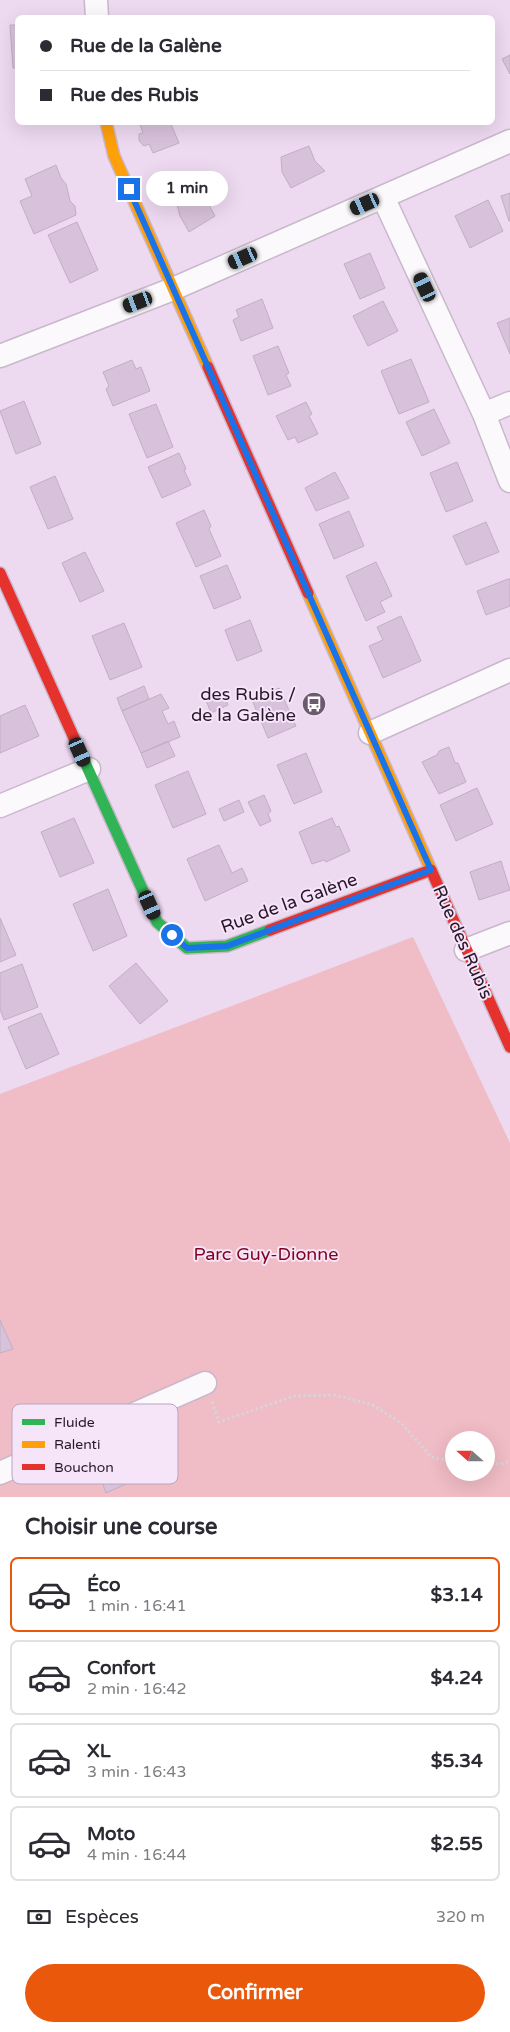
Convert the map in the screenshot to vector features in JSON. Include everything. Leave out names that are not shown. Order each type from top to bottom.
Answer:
[{"type":"street","points":[[96,0],[97,15]]},
{"type":"street","name":"Rue des Rubis","points":[[107,125],[114,156],[510,1047]]},
{"type":"street","points":[[0,356],[173,288],[510,141]]},
{"type":"street","points":[[383,197],[484,414],[510,481]]},
{"type":"street","points":[[484,414],[510,403]]},
{"type":"street","name":"Rue de la Galène","points":[[0,573],[157,922],[187,948],[227,946],[431,870]]},
{"type":"street","points":[[370,733],[510,670]]},
{"type":"street","points":[[0,806],[88,769]]},
{"type":"street","points":[[466,950],[510,933]]},
{"type":"street","points":[[157,1404],[205,1383]]},
{"type":"street","points":[[0,1473],[12,1468]]},
{"type":"path","points":[[205,1383],[218,1422],[294,1396],[335,1395],[373,1405],[402,1424],[431,1457],[445,1460]]},
{"type":"path","points":[[495,1464],[510,1461]]},
{"type":"green space","name":"Parc Guy-Dionne","points":[[413,937],[510,1143],[510,1497],[0,1497],[0,1094]]},
{"type":"building","points":[[10,25],[15,25],[15,68],[13,68]]},
{"type":"building","points":[[510,55],[510,74],[502,59]]},
{"type":"building","points":[[140,125],[171,125],[179,143],[153,153],[149,144],[144,146],[139,141],[139,134],[143,133]]},
{"type":"building","points":[[309,146],[315,161],[325,171],[291,188],[282,172],[281,157]]},
{"type":"building","points":[[56,165],[61,178],[66,184],[70,201],[75,206],[76,215],[34,234],[20,201],[32,196],[25,179]]},
{"type":"building","points":[[205,193],[215,216],[189,232],[180,216],[176,201]]},
{"type":"building","points":[[510,193],[510,221],[509,221],[501,196]]},
{"type":"building","points":[[488,200],[503,231],[470,248],[455,216]]},
{"type":"building","points":[[77,222],[98,270],[70,283],[48,235]]},
{"type":"building","points":[[370,253],[385,288],[360,299],[344,264]]},
{"type":"building","points":[[262,299],[273,328],[241,341],[233,320],[239,317],[236,310]]},
{"type":"building","points":[[383,301],[398,331],[368,346],[353,316]]},
{"type":"building","points":[[510,318],[510,354],[497,323]]},
{"type":"building","points":[[278,346],[289,373],[286,375],[291,386],[268,395],[253,356]]},
{"type":"building","points":[[411,359],[429,402],[399,414],[381,371]]},
{"type":"building","points":[[132,360],[136,369],[141,367],[150,391],[113,406],[106,389],[109,386],[103,372]]},
{"type":"building","points":[[24,401],[41,444],[16,454],[0,411]]},
{"type":"building","points":[[306,402],[312,414],[309,416],[318,434],[298,443],[295,437],[288,440],[276,416]]},
{"type":"building","points":[[156,404],[173,447],[147,458],[129,414]]},
{"type":"building","points":[[434,409],[450,443],[422,456],[406,422]]},
{"type":"building","points":[[179,453],[191,485],[162,498],[148,467]]},
{"type":"building","points":[[457,462],[473,501],[446,512],[430,473]]},
{"type":"building","points":[[335,472],[349,498],[316,511],[305,488]]},
{"type":"building","points":[[55,476],[73,519],[48,529],[30,487]]},
{"type":"building","points":[[204,510],[211,526],[209,529],[221,556],[196,567],[176,523]]},
{"type":"building","points":[[349,511],[364,546],[334,559],[319,524]]},
{"type":"building","points":[[486,522],[499,552],[466,565],[453,536]]},
{"type":"building","points":[[85,552],[104,591],[80,602],[62,563]]},
{"type":"building","points":[[376,562],[392,596],[380,602],[385,612],[366,621],[346,576]]},
{"type":"building","points":[[227,565],[241,598],[214,609],[200,576]]},
{"type":"building","points":[[510,579],[510,606],[486,615],[477,591]]},
{"type":"building","points":[[401,616],[421,661],[383,678],[369,646],[383,640],[377,627]]},
{"type":"building","points":[[250,620],[262,651],[237,661],[225,630]]},
{"type":"building","points":[[124,623],[142,667],[110,680],[92,636]]},
{"type":"building","points":[[144,686],[149,699],[122,711],[117,698]]},
{"type":"building","points":[[279,688],[296,726],[268,738],[252,700]]},
{"type":"building","points":[[223,692],[228,705],[211,713],[206,700]]},
{"type":"building","points":[[161,694],[169,708],[162,711],[168,724],[174,721],[180,737],[141,753],[122,711]]},
{"type":"building","points":[[25,705],[39,736],[0,753],[0,716]]},
{"type":"building","points":[[168,741],[175,756],[147,768],[141,753]]},
{"type":"building","points":[[449,747],[455,763],[458,763],[466,782],[439,794],[422,762]]},
{"type":"building","points":[[306,753],[322,792],[294,804],[277,765]]},
{"type":"building","points":[[188,771],[206,814],[173,828],[155,785]]},
{"type":"building","points":[[477,788],[493,824],[456,841],[440,805]]},
{"type":"building","points":[[264,795],[271,811],[268,814],[271,821],[260,826],[248,802]]},
{"type":"building","points":[[239,800],[244,812],[224,821],[219,809]]},
{"type":"building","points":[[74,818],[94,863],[60,877],[41,832]]},
{"type":"building","points":[[332,818],[336,827],[339,826],[350,851],[326,862],[324,860],[312,864],[299,832]]},
{"type":"building","points":[[219,845],[232,873],[242,868],[248,881],[205,901],[187,859]]},
{"type":"building","points":[[501,861],[510,890],[479,900],[470,872]]},
{"type":"building","points":[[108,889],[127,936],[93,951],[73,904]]},
{"type":"building","points":[[0,918],[16,955],[0,962]]},
{"type":"building","points":[[136,963],[168,1001],[140,1024],[109,986]]},
{"type":"building","points":[[22,964],[38,1007],[4,1020],[0,1009],[0,973]]},
{"type":"building","points":[[41,1013],[59,1054],[26,1069],[8,1027]]},
{"type":"building","points":[[0,1320],[13,1349],[0,1353]]},
{"type":"building","points":[[103,1484],[126,1484],[106,1493]]},
{"type":"traffic: fast","points":[[83,758],[157,922],[187,948],[227,946],[270,930]]},
{"type":"traffic: slow","points":[[107,125],[114,156],[208,367]]},
{"type":"traffic: slow","points":[[308,593],[431,870]]},
{"type":"traffic: jam","points":[[208,367],[308,593]]},
{"type":"traffic: jam","points":[[0,573],[83,758]]},
{"type":"traffic: jam","points":[[431,870],[510,1047]]},
{"type":"traffic: jam","points":[[270,930],[431,870]]},
{"type":"place","name":"des Rubis / de la Galène","points":[[314,704]]},
{"type":"route","points":[[129,189],[431,870],[227,946],[187,948],[172,935]]}]
